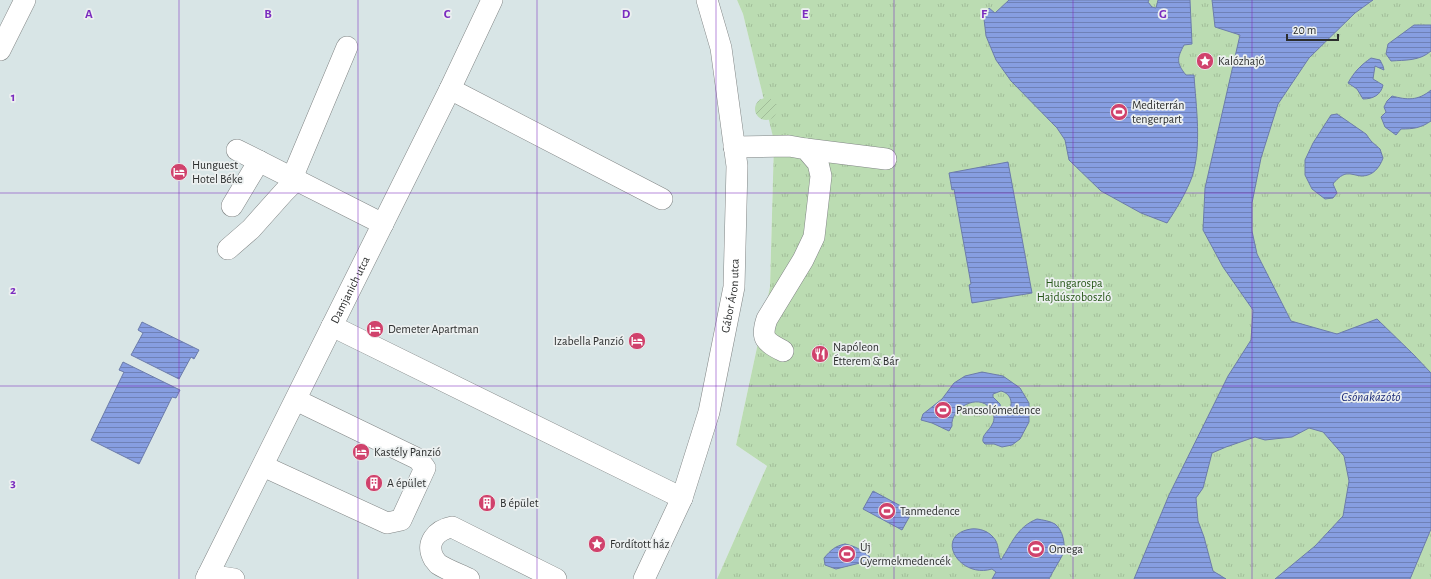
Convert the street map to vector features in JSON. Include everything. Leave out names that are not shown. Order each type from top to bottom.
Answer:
[{"type":"street","points":[[0,50],[25,0]]},
{"type":"street","name":"Damjanich utca","points":[[207,577],[450,89],[492,0]]},
{"type":"street","name":"Gábor Áron utca","points":[[644,579],[682,498],[709,412],[734,287],[737,166],[721,48],[707,0]]},
{"type":"street","points":[[296,180],[295,171],[348,48]]},
{"type":"street","points":[[450,89],[662,199]]},
{"type":"street","points":[[734,147],[789,146],[886,158]]},
{"type":"street","points":[[783,351],[768,343],[764,337],[763,330],[767,319],[803,260],[814,236],[821,176],[818,163],[806,149]]},
{"type":"street","points":[[237,150],[383,224]]},
{"type":"street","points":[[232,206],[259,161]]},
{"type":"street","points":[[228,249],[251,229],[296,180]]},
{"type":"street","points":[[332,326],[682,498]]},
{"type":"street","points":[[263,466],[386,523],[401,520],[425,468],[418,458],[296,400]]},
{"type":"street","points":[[469,579],[438,564],[432,555],[430,546],[438,532],[452,527],[556,579]]},
{"type":"street","points":[[207,577],[234,579]]},
{"type":"shaded area","points":[[0,0],[737,0],[743,14],[774,140],[770,287],[736,445],[767,466],[717,579],[0,579]]},
{"type":"green space","name":"Hungarospa Hajdúszoboszló","points":[[737,0],[1431,0],[1431,579],[717,579],[767,466],[736,445],[770,287],[774,141],[743,14]]},
{"type":"green space","points":[[766,98],[774,101],[777,109],[774,117],[766,120],[758,117],[755,109],[758,101]]},
{"type":"water","name":"Mediterrán tengerpart","points":[[1009,0],[1149,0],[1148,2],[1152,7],[1156,8],[1158,0],[1190,0],[1192,44],[1184,45],[1180,53],[1179,64],[1186,75],[1194,75],[1198,126],[1197,152],[1190,183],[1167,223],[1141,213],[1101,191],[1069,160],[1065,140],[1057,128],[1011,81],[996,60],[986,36],[984,19],[989,8],[995,13]]},
{"type":"water","name":"Csónakázótó","points":[[1212,0],[1373,0],[1355,13],[1309,58],[1278,104],[1261,158],[1252,203],[1252,231],[1257,254],[1291,321],[1337,334],[1377,319],[1431,373],[1431,529],[1410,579],[1275,579],[1315,546],[1343,516],[1349,481],[1344,456],[1323,432],[1309,428],[1292,437],[1265,440],[1255,437],[1212,453],[1203,488],[1196,498],[1198,521],[1213,571],[1226,579],[1134,579],[1169,495],[1228,376],[1251,340],[1253,310],[1223,267],[1203,230],[1205,188],[1240,35],[1215,27]]},
{"type":"water","points":[[1414,25],[1431,25],[1431,51],[1422,57],[1391,61],[1386,54],[1388,44]]},
{"type":"water","points":[[1371,58],[1380,60],[1383,66],[1384,70],[1375,66],[1373,79],[1383,85],[1376,96],[1363,99],[1357,89],[1348,83],[1358,69]]},
{"type":"water","points":[[1431,90],[1431,121],[1417,128],[1401,129],[1396,135],[1385,127],[1381,117],[1386,112],[1384,107],[1387,101],[1392,96],[1412,99],[1422,96]]},
{"type":"water","points":[[1337,114],[1366,134],[1380,149],[1383,158],[1378,168],[1373,173],[1366,176],[1348,174],[1337,179],[1333,184],[1337,193],[1333,198],[1325,199],[1312,189],[1305,175],[1305,160],[1313,143],[1331,115]]},
{"type":"water","points":[[1008,162],[1032,293],[972,303],[969,285],[971,284],[954,189],[952,190],[949,173]]},
{"type":"water","points":[[142,322],[199,350],[194,359],[191,357],[179,379],[131,355],[143,333],[138,330]]},
{"type":"water","points":[[123,362],[180,390],[176,398],[172,397],[139,464],[91,440],[124,372],[119,370]]},
{"type":"water","name":"Pancsolómedence","points":[[982,372],[1003,376],[1020,388],[1029,403],[1029,422],[1020,439],[1012,445],[1002,447],[994,444],[985,444],[983,442],[984,436],[993,423],[994,418],[990,408],[979,402],[972,402],[960,408],[955,413],[952,426],[949,431],[932,423],[921,420],[923,414],[942,399],[954,383],[965,376]],"holes":[[[1001,391],[1005,392],[1011,400],[1011,407],[1007,414],[1001,412],[1000,404],[993,397],[993,394]]]},
{"type":"water","name":"Tanmedence","points":[[873,491],[912,512],[902,530],[863,509]]},
{"type":"water","name":"Omega","points":[[1037,519],[1049,521],[1055,524],[1060,530],[1063,538],[1063,554],[1049,579],[992,579],[996,572],[992,569],[980,570],[969,568],[955,555],[952,547],[954,539],[960,533],[971,529],[977,529],[989,533],[995,540],[1001,560],[1024,526]]},
{"type":"water","name":"Új Gyermekmedencék","points":[[845,544],[864,552],[870,557],[864,562],[836,569],[825,565],[824,558],[836,547]]},
{"type":"place","name":"Kalózhajó","points":[[1205,61]]},
{"type":"place","name":"Mediterrán tengerpart","points":[[1119,112]]},
{"type":"place","name":"Hunguest Hotel Béke","points":[[179,172]]},
{"type":"place","name":"Demeter Apartman","points":[[375,329]]},
{"type":"place","name":"Izabella Panzió","points":[[637,341]]},
{"type":"place","name":"Napóleon Étterem & Bár","points":[[820,354]]},
{"type":"place","name":"Pancsolómedence","points":[[943,410]]},
{"type":"place","name":"Kastély Panzió","points":[[361,452]]},
{"type":"place","name":"A épület","points":[[374,483]]},
{"type":"place","name":"B épület","points":[[487,503]]},
{"type":"place","name":"Tanmedence","points":[[887,511]]},
{"type":"place","name":"Fordított ház","points":[[597,544]]},
{"type":"place","name":"Omega","points":[[1036,549]]},
{"type":"place","name":"Új Gyermekmedencék","points":[[847,554]]}]
